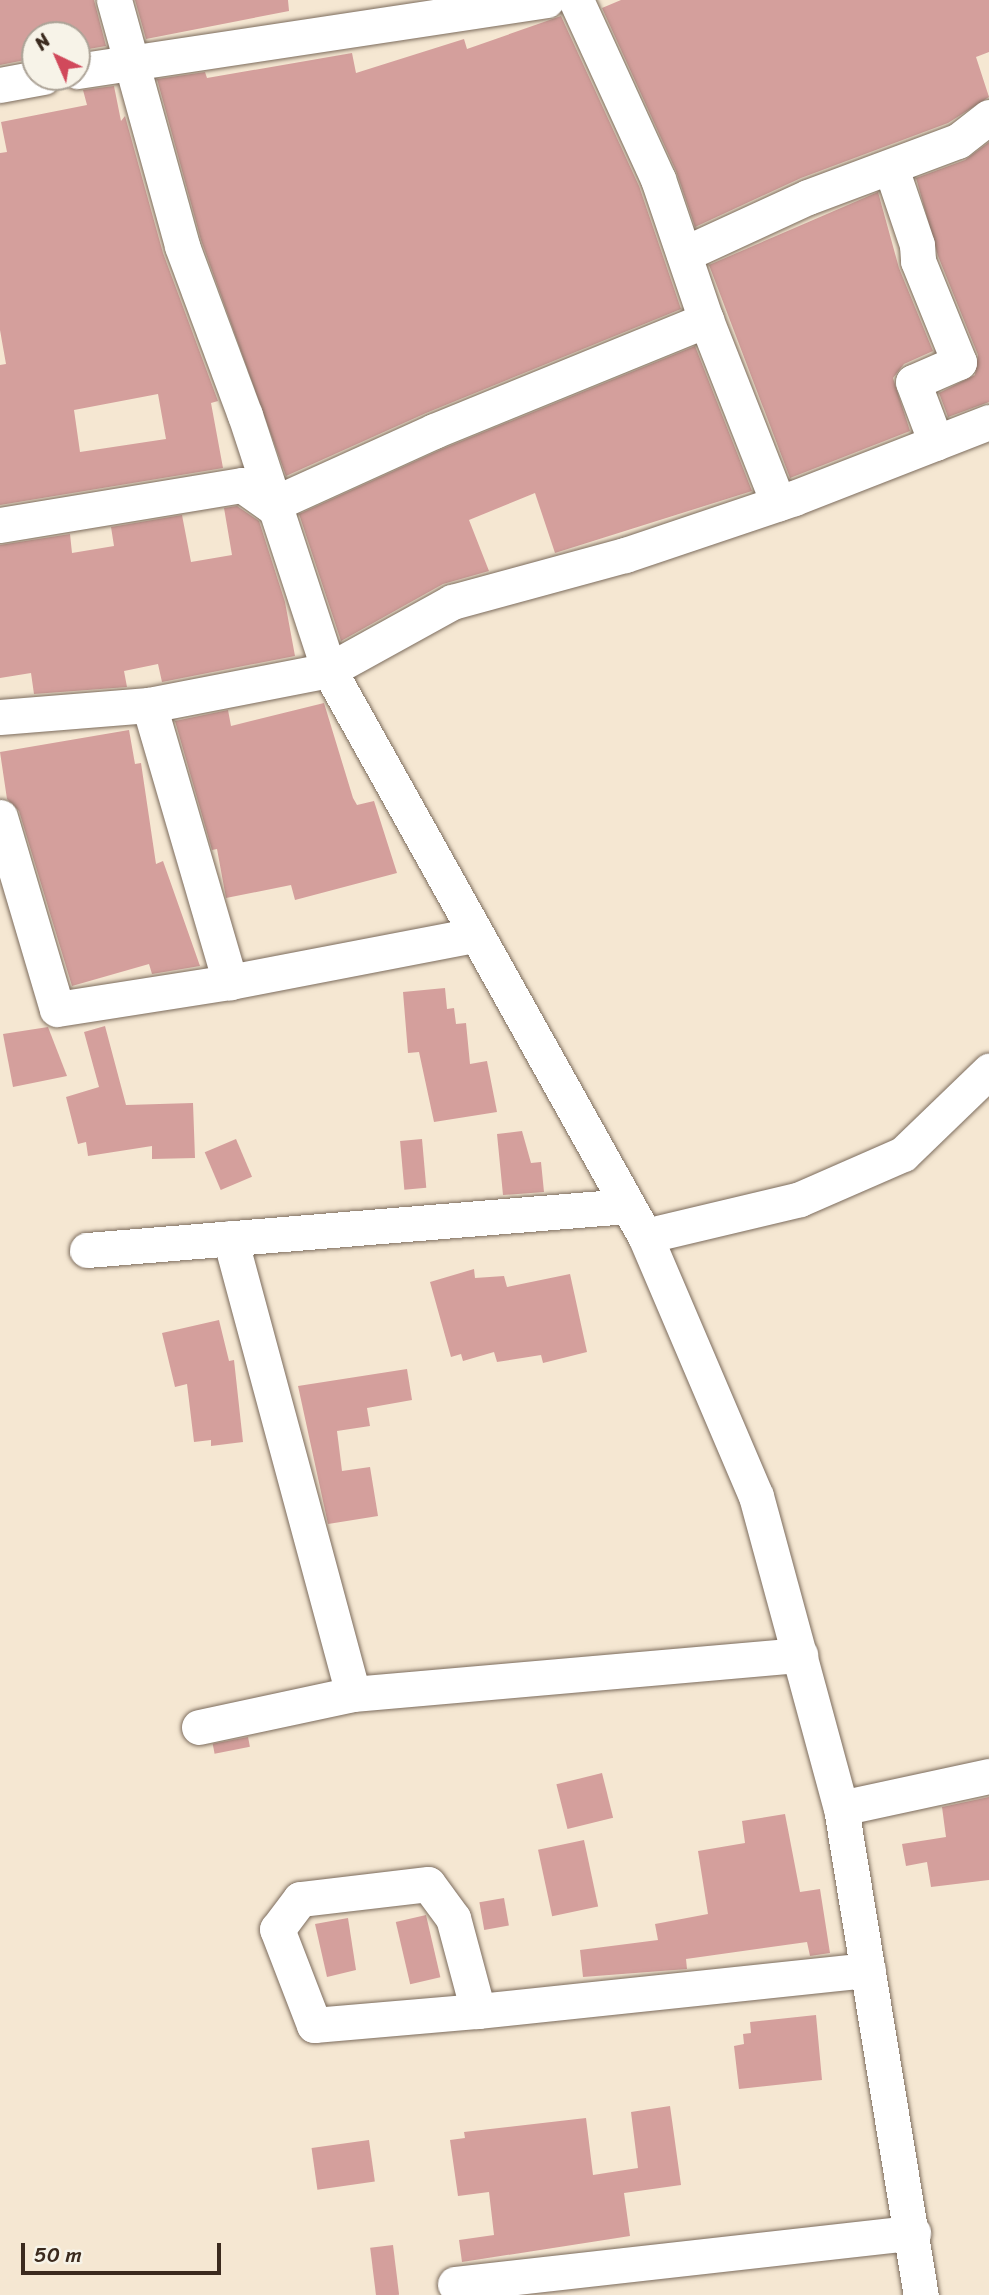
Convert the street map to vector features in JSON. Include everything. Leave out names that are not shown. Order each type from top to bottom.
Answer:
[{"type":"street","points":[[114,0],[183,246],[245,415],[271,505],[329,670],[645,1236],[756,1496],[841,1808],[913,2233],[921,2295]]},
{"type":"street","points":[[91,68],[547,0]]},
{"type":"street","points":[[576,0],[641,138],[706,320],[778,503]]},
{"type":"street","points":[[0,85],[21,81]]},
{"type":"street","points":[[684,254],[808,197],[958,141],[989,117]]},
{"type":"street","points":[[891,168],[918,261],[958,362],[914,382],[936,443]]},
{"type":"street","points":[[271,505],[434,431],[706,320]]},
{"type":"street","points":[[0,717],[149,705],[329,670],[452,602],[625,555],[778,503],[989,422]]},
{"type":"street","points":[[0,525],[242,485],[271,505]]},
{"type":"street","points":[[149,705],[230,982]]},
{"type":"street","points":[[0,817],[57,1009],[230,982],[475,935]]},
{"type":"street","points":[[645,1236],[800,1199],[903,1154],[989,1071]]},
{"type":"street","points":[[87,1250],[627,1206]]},
{"type":"street","points":[[230,1238],[353,1694]]},
{"type":"street","points":[[199,1727],[353,1694],[800,1655]]},
{"type":"street","points":[[841,1808],[989,1776]]},
{"type":"street","points":[[478,2011],[453,1918],[428,1884],[300,1899],[277,1929],[314,2025],[478,2011],[868,1970]]},
{"type":"street","points":[[455,2284],[913,2233]]},
{"type":"building","points":[[0,0],[94,0],[106,46],[91,49],[91,21],[21,21],[21,61],[0,65]]},
{"type":"building","points":[[135,0],[288,0],[289,11],[146,39]]},
{"type":"building","points":[[621,0],[989,0],[989,52],[976,57],[989,97],[948,123],[801,178],[695,227],[676,171],[602,8]]},
{"type":"building","points":[[561,16],[639,186],[681,309],[426,413],[286,476],[201,240],[157,79],[205,72],[207,78],[352,53],[356,73],[464,39],[467,49]]},
{"type":"building","points":[[114,86],[121,121],[125,116],[163,253],[218,401],[211,403],[223,468],[0,505],[0,365],[6,364],[0,330],[0,153],[7,152],[1,122],[87,105],[83,91]],"holes":[[[158,394],[166,439],[80,452],[74,410]]]},
{"type":"building","points":[[989,142],[989,402],[948,417],[939,393],[975,375],[978,355],[938,256],[916,178],[965,160]]},
{"type":"building","points":[[878,192],[899,268],[933,351],[904,364],[893,378],[910,431],[790,478],[709,265]]},
{"type":"building","points":[[695,346],[752,491],[555,553],[535,493],[469,520],[489,571],[443,584],[341,641],[299,514],[442,449]]},
{"type":"building","points":[[237,506],[259,521],[285,602],[295,656],[162,682],[158,664],[124,671],[127,687],[34,694],[31,673],[0,678],[0,545],[70,534],[72,553],[114,546],[111,527],[182,515],[191,562],[232,555],[224,508]]},
{"type":"building","points":[[324,703],[353,798],[357,805],[374,801],[397,873],[295,900],[291,885],[226,898],[217,849],[212,850],[175,721],[228,710],[231,726]]},
{"type":"building","points":[[129,730],[135,764],[141,763],[156,864],[163,861],[200,966],[152,974],[149,964],[72,986],[19,811],[7,799],[0,752]]},
{"type":"building","points":[[445,988],[447,1009],[454,1008],[456,1024],[466,1023],[470,1064],[487,1061],[497,1112],[434,1122],[419,1052],[408,1053],[403,992]]},
{"type":"building","points":[[105,1026],[126,1105],[193,1103],[195,1158],[152,1159],[152,1146],[88,1156],[86,1142],[78,1144],[66,1097],[99,1087],[84,1032]]},
{"type":"building","points":[[48,1027],[67,1076],[13,1087],[3,1034]]},
{"type":"building","points":[[522,1131],[531,1163],[541,1162],[544,1192],[503,1195],[497,1134]]},
{"type":"building","points":[[236,1139],[252,1177],[221,1190],[205,1152]]},
{"type":"building","points":[[422,1139],[426,1188],[404,1190],[400,1141]]},
{"type":"building","points":[[474,1269],[475,1278],[504,1276],[507,1287],[570,1274],[587,1352],[543,1363],[541,1355],[497,1362],[494,1352],[463,1361],[461,1354],[451,1357],[430,1282]]},
{"type":"building","points":[[219,1320],[229,1361],[234,1360],[243,1442],[211,1446],[211,1440],[194,1442],[187,1384],[175,1387],[162,1333]]},
{"type":"building","points":[[407,1369],[412,1400],[367,1408],[370,1426],[337,1431],[342,1471],[370,1467],[378,1516],[328,1524],[298,1386]]},
{"type":"building","points":[[248,1737],[250,1747],[215,1754],[213,1744]]},
{"type":"building","points":[[602,1773],[613,1818],[568,1829],[556,1784]]},
{"type":"building","points":[[989,1797],[989,1880],[931,1887],[927,1862],[906,1866],[902,1844],[946,1837],[942,1807]]},
{"type":"building","points":[[785,1814],[800,1892],[820,1889],[830,1953],[810,1956],[807,1942],[686,1959],[687,1969],[583,1977],[580,1950],[658,1940],[655,1924],[708,1914],[698,1851],[745,1843],[742,1821]]},
{"type":"building","points":[[584,1840],[598,1907],[552,1916],[538,1850]]},
{"type":"building","points":[[504,1898],[509,1926],[484,1930],[479,1902]]},
{"type":"building","points":[[426,1915],[440,1977],[410,1984],[396,1922]]},
{"type":"building","points":[[348,1918],[356,1970],[327,1977],[315,1924]]},
{"type":"building","points":[[816,2015],[822,2080],[739,2089],[734,2046],[744,2044],[743,2034],[751,2033],[750,2022]]},
{"type":"building","points":[[670,2106],[681,2185],[624,2193],[630,2236],[462,2262],[459,2240],[494,2235],[489,2192],[458,2196],[450,2140],[465,2138],[464,2132],[586,2118],[593,2175],[638,2168],[631,2112]]},
{"type":"building","points":[[369,2140],[375,2182],[317,2190],[312,2148]]},
{"type":"building","points":[[393,2245],[399,2295],[376,2295],[370,2248]]}]
